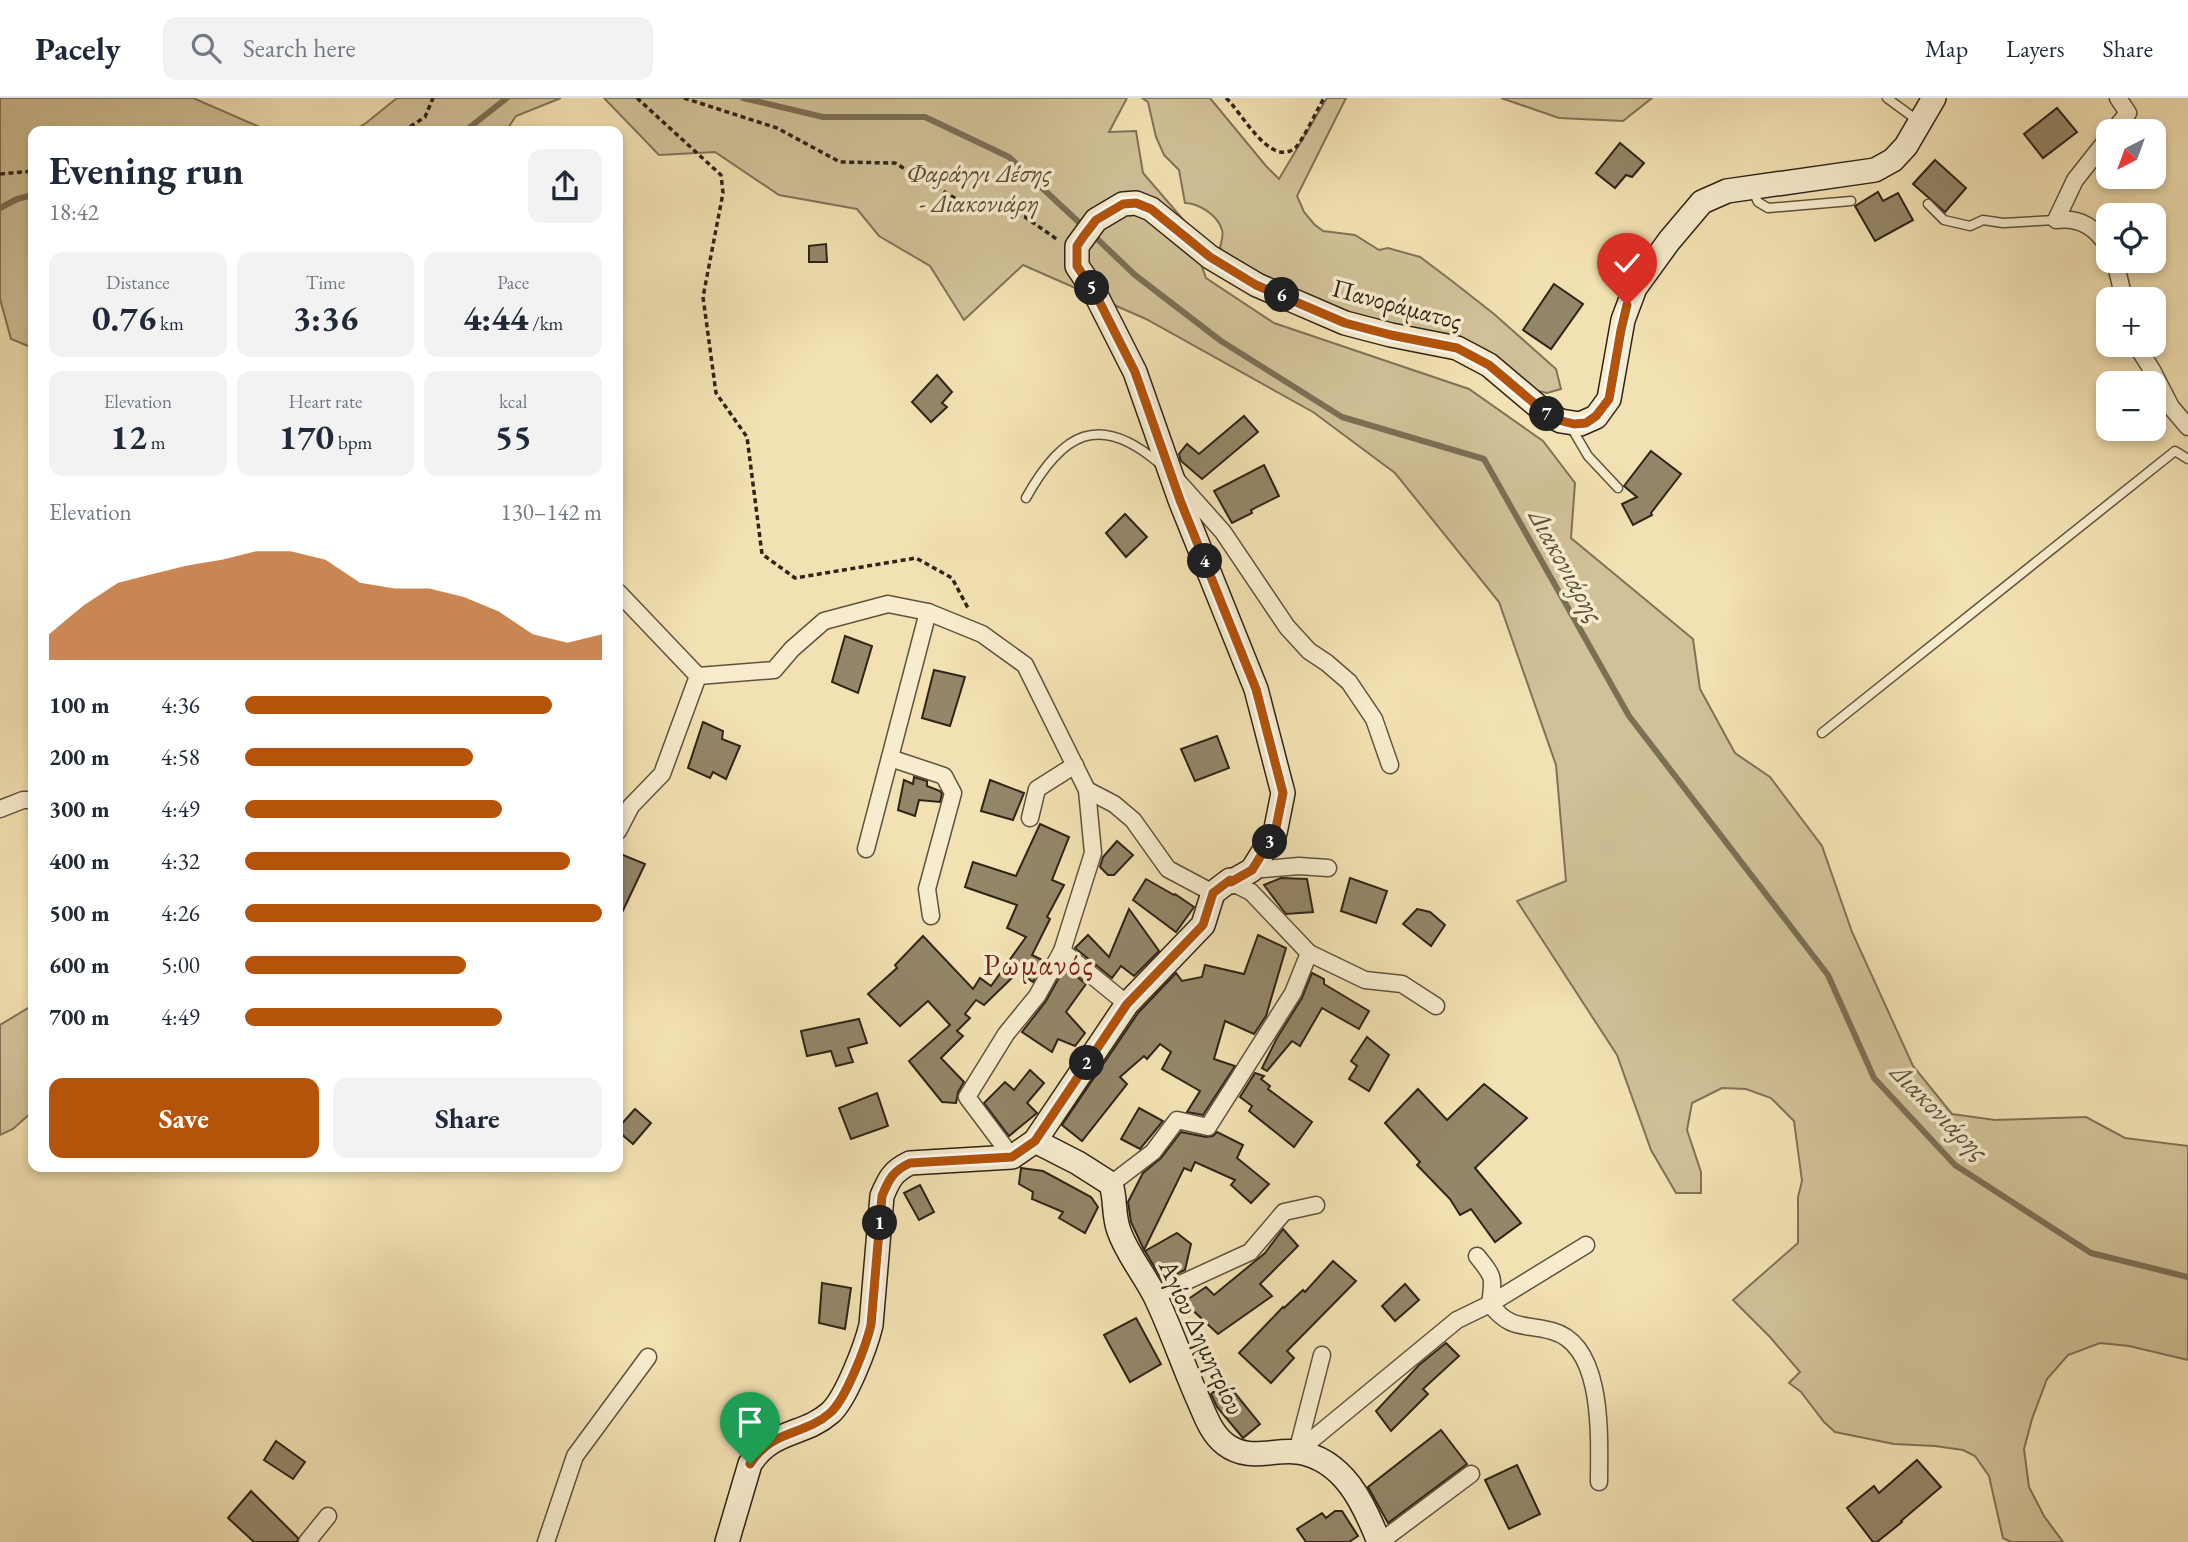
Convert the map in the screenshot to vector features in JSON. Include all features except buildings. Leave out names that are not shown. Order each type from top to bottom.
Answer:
[{"type":"main road","points":[[1569,423],[1586,423],[1606,404],[1612,390],[1616,353],[1627,305],[1644,274],[1702,202],[1727,191],[1875,170],[1893,160],[1906,146],[1910,115],[1934,98]]},
{"type":"main road","name":"Πανοράματος","points":[[1085,237],[1123,204],[1136,203],[1151,209],[1210,257],[1256,285],[1345,323],[1467,352],[1496,370],[1541,410],[1569,423]]},
{"type":"main road","points":[[727,1542],[750,1464],[757,1452],[767,1443],[830,1413],[840,1401],[867,1342],[871,1325],[882,1196],[888,1181],[898,1168],[910,1163],[1012,1157],[1035,1141],[1127,1004],[1203,925],[1222,887],[1252,870],[1275,833],[1283,793],[1256,689],[1170,472],[1135,372],[1095,293],[1077,266],[1085,237]]},
{"type":"main road","points":[[1035,1141],[1111,1184]]},
{"type":"main road","name":"Αγίου Δημητρίου","points":[[1111,1184],[1120,1234],[1154,1296],[1216,1434],[1227,1445],[1248,1453],[1256,1455],[1297,1452],[1323,1461],[1353,1488],[1380,1542]]},
{"type":"street","points":[[2118,98],[2128,113],[2123,119]]},
{"type":"street","points":[[2096,153],[2075,180],[2056,220],[2073,220],[2090,226],[2096,233]]},
{"type":"street","points":[[2144,357],[2171,407],[2188,427]]},
{"type":"street","points":[[1170,472],[1223,533],[1287,627],[1309,651],[1349,682],[1374,719],[1390,765]]},
{"type":"street","points":[[623,597],[698,676]]},
{"type":"street","points":[[698,676],[774,670],[792,649],[824,621],[888,604],[928,612],[982,634],[1025,665],[1087,790],[1093,853],[1062,951],[1037,996],[1006,1034],[967,1097],[1012,1157]]},
{"type":"street","points":[[866,849],[928,612]]},
{"type":"street","points":[[623,821],[631,806],[662,774],[698,676]]},
{"type":"street","points":[[890,758],[944,776],[953,793],[927,889],[931,916]]},
{"type":"street","points":[[1030,818],[1037,789],[1075,765]]},
{"type":"street","points":[[1087,790],[1114,804],[1133,820],[1168,869],[1222,887],[1251,892],[1309,953],[1365,979],[1402,984],[1436,1006]]},
{"type":"street","points":[[0,808],[28,800]]},
{"type":"street","points":[[1252,870],[1299,866],[1328,868]]},
{"type":"street","points":[[1062,951],[1127,1004]]},
{"type":"street","points":[[1111,1184],[1153,1153],[1177,1120],[1208,1127],[1293,993],[1309,953]]},
{"type":"street","points":[[1154,1296],[1250,1252],[1284,1212],[1316,1205]]},
{"type":"street","points":[[1297,1452],[1457,1320],[1490,1304],[1586,1245]]},
{"type":"street","points":[[1477,1256],[1493,1280],[1490,1304],[1500,1317],[1511,1324],[1555,1331],[1582,1353],[1592,1375],[1598,1431],[1599,1482]]},
{"type":"street","points":[[1297,1452],[1322,1355]]},
{"type":"street","points":[[546,1542],[575,1456],[648,1357]]},
{"type":"street","points":[[1380,1542],[1471,1474]]},
{"type":"street","points":[[306,1542],[328,1516]]},
{"type":"lane","points":[[1887,98],[1910,115]]},
{"type":"lane","points":[[1898,98],[1910,115]]},
{"type":"lane","points":[[1751,187],[1758,202],[1768,208],[1851,201]]},
{"type":"lane","points":[[1928,204],[1944,220],[1970,226],[1983,220],[2004,223],[2056,220]]},
{"type":"lane","points":[[1569,423],[1588,456],[1618,488]]},
{"type":"lane","points":[[1026,498],[1040,472],[1054,457],[1070,443],[1096,433],[1125,439],[1143,449],[1170,472]]},
{"type":"lane","points":[[1822,733],[2175,451],[2188,459]]},
{"type":"path","points":[[411,126],[425,117],[433,98]]},
{"type":"path","points":[[637,98],[722,175],[723,192],[704,297],[716,393],[747,437],[762,554],[795,578],[916,558],[952,578],[982,634]]},
{"type":"path","points":[[684,98],[777,128],[840,162],[895,163],[960,201],[1025,217],[1085,237]]},
{"type":"path","points":[[1226,98],[1258,137],[1271,149],[1283,152],[1296,147],[1324,98]]},
{"type":"path","points":[[0,174],[28,171]]},
{"type":"green space","points":[[0,98],[193,98],[257,126],[28,126],[28,346],[11,339],[0,299]]},
{"type":"green space","points":[[397,98],[561,98],[516,116],[509,126],[361,126]]},
{"type":"green space","name":"Φαράγγι Δέσης - Διακονιάρη","points":[[604,98],[1127,98],[1109,132],[1136,131],[1143,173],[1187,224],[1206,278],[1274,323],[1469,389],[1543,441],[1575,483],[1571,538],[1693,639],[1700,689],[1735,753],[1770,777],[1822,846],[1852,932],[1913,1066],[1952,1114],[1995,1120],[2086,1117],[2125,1138],[2188,1146],[2188,1360],[2129,1346],[2100,1343],[2068,1355],[2047,1379],[2032,1419],[2024,1449],[2029,1487],[2044,1516],[2063,1542],[2011,1542],[2003,1538],[1989,1476],[1975,1456],[1963,1450],[1894,1444],[1835,1432],[1801,1392],[1789,1383],[1800,1372],[1733,1300],[1798,1243],[1798,1197],[1802,1181],[1794,1121],[1771,1098],[1746,1089],[1722,1088],[1692,1103],[1687,1130],[1701,1172],[1701,1193],[1676,1193],[1651,1150],[1617,1055],[1517,901],[1566,881],[1556,765],[1499,602],[1395,473],[1313,412],[1146,319],[1023,265],[964,320],[930,266],[879,236],[857,209],[779,195],[715,152],[659,155]]},
{"type":"green space","points":[[1142,98],[1210,98],[1279,179],[1327,98],[1346,98],[1297,196],[1304,212],[1323,231],[1355,235],[1379,250],[1388,248],[1420,257],[1494,314],[1556,369],[1561,389],[1547,393],[1534,390],[1339,315],[1229,262],[1220,248],[1223,232],[1216,219],[1201,208],[1185,203],[1179,170],[1164,155],[1156,137],[1148,102]]},
{"type":"green space","points":[[1501,98],[1652,98],[1623,121],[1559,118]]},
{"type":"green space","points":[[28,1008],[28,1116],[13,1129],[0,1135],[0,1025]]},
{"type":"waterway","name":"Διακονιάρης","points":[[471,126],[507,98]]},
{"type":"waterway","name":"Διακονιάρης","points":[[743,98],[823,117],[925,117],[1009,157],[1084,227]]},
{"type":"waterway","name":"Διακονιάρης","points":[[0,208],[28,196]]},
{"type":"waterway","name":"Διακονιάρης","points":[[1092,234],[1135,275],[1221,341],[1342,417],[1484,459],[1629,716],[1828,975],[1874,1078],[1955,1165],[2091,1253],[2188,1277]]},
{"type":"district","name":"Ρωμανός","points":[[1039,965]]},
{"type":"route","points":[[750,1464],[757,1452],[767,1443],[830,1413],[840,1401],[867,1342],[871,1325],[882,1196],[888,1181],[898,1168],[920,1161],[1012,1157],[1035,1141],[1127,1004],[1203,925],[1213,893],[1230,880],[1231,882],[1252,870],[1275,833],[1283,793],[1256,689],[1180,500],[1135,372],[1095,293],[1077,266],[1077,246],[1083,237],[1096,220],[1123,204],[1136,203],[1151,209],[1210,257],[1256,285],[1323,315],[1367,330],[1467,352],[1489,365],[1547,414],[1574,424],[1586,423],[1596,416],[1609,399],[1627,305]]}]
